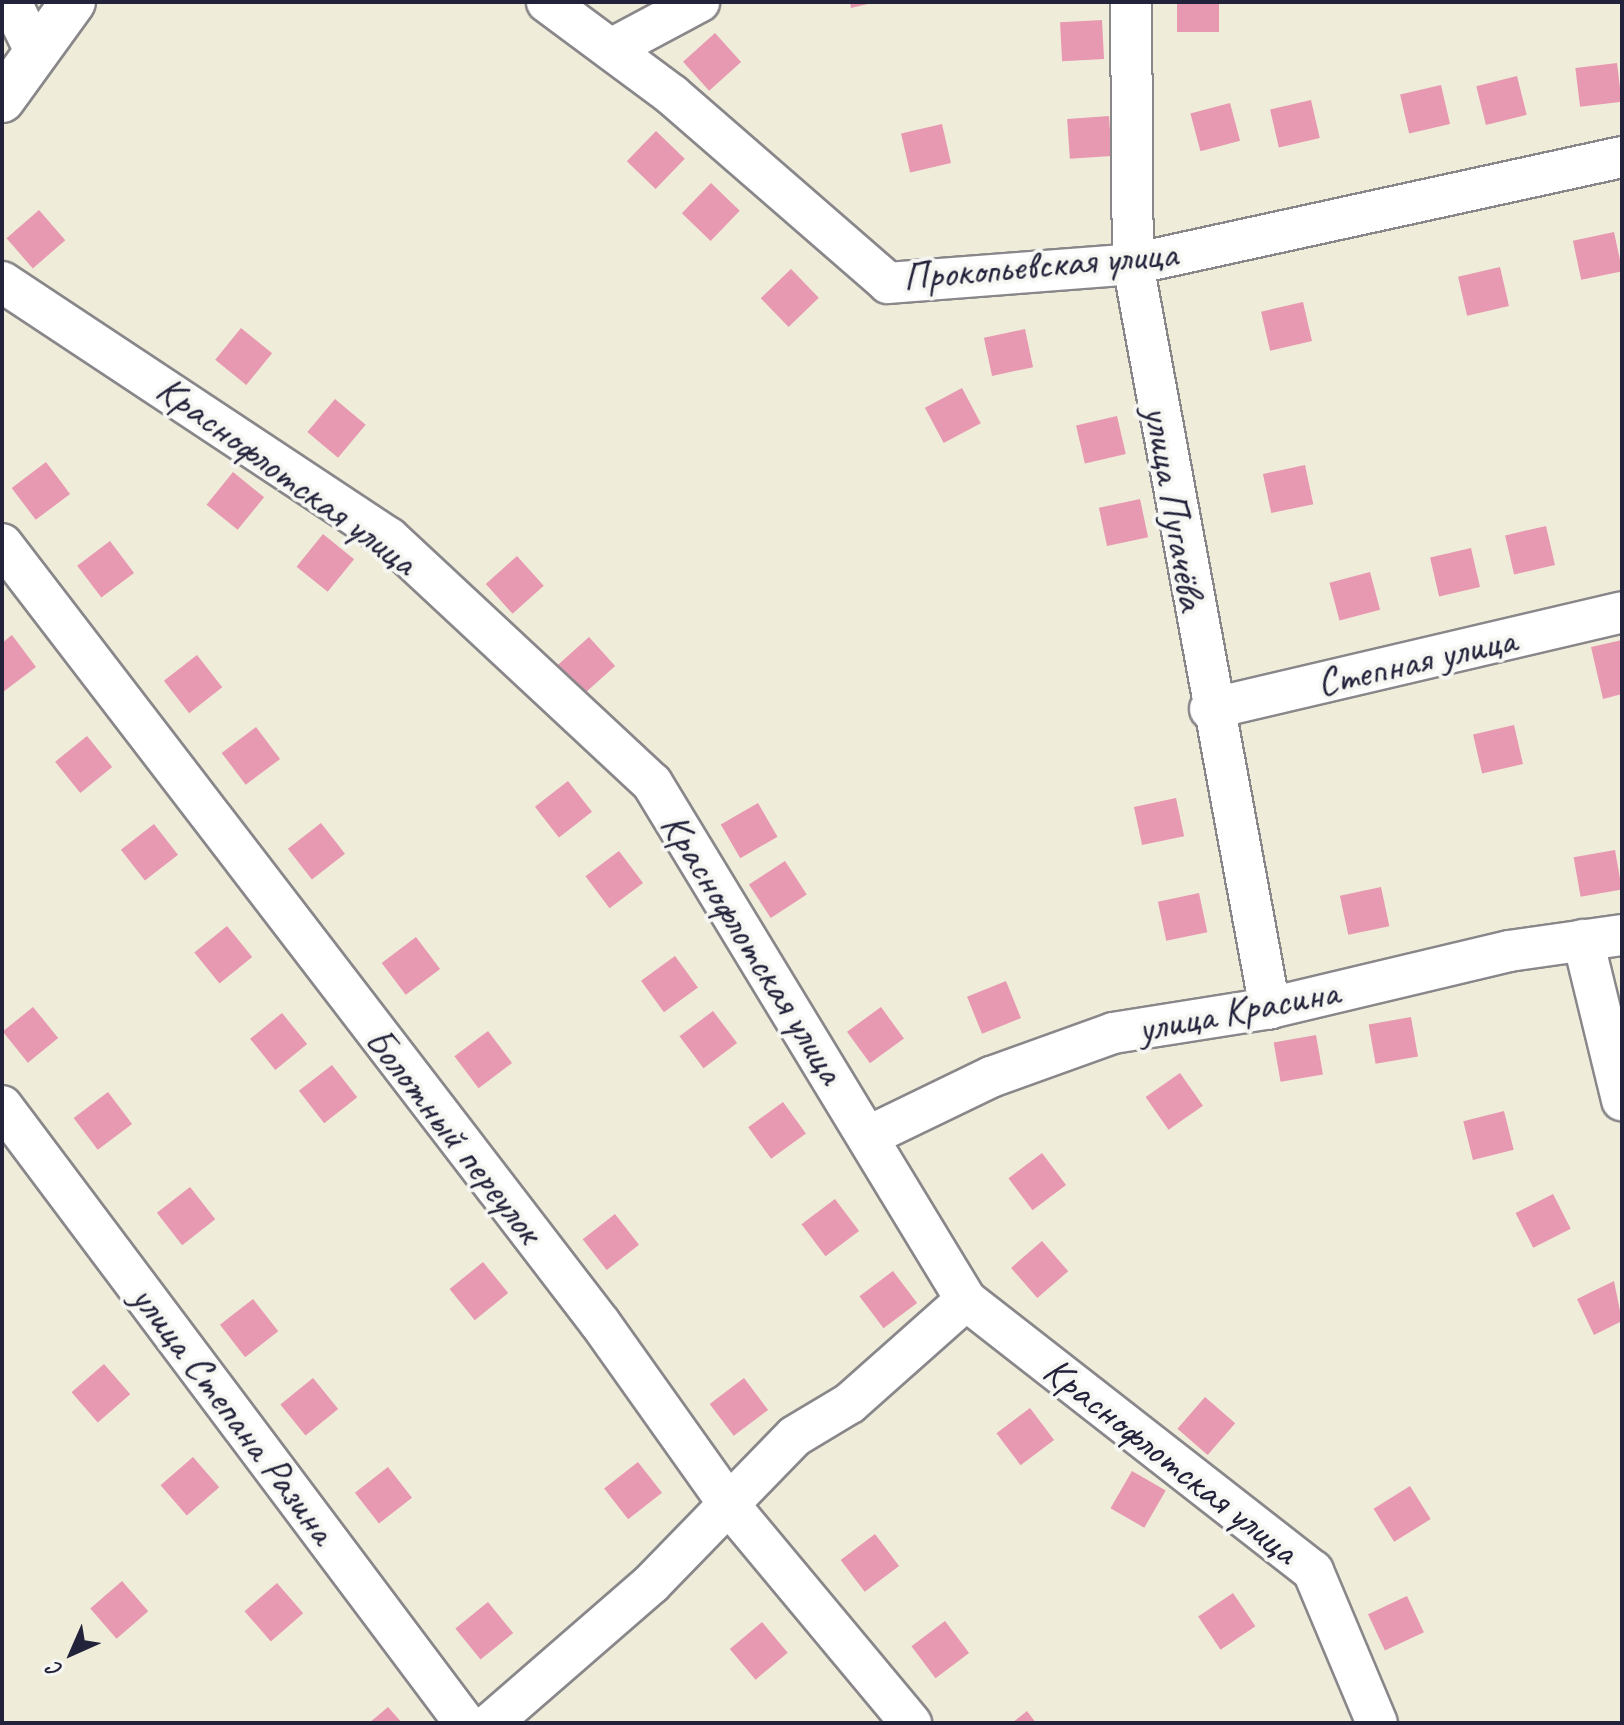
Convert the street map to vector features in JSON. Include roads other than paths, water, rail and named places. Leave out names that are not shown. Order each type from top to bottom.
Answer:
[{"type":"street","points":[[11,2],[36,53]]},
{"type":"street","points":[[2,100],[73,2]]},
{"type":"street","name":"Прокопьевская улица","points":[[547,2],[611,49],[888,283],[1133,264],[1622,157]]},
{"type":"street","points":[[611,49],[699,2]]},
{"type":"street","name":"улица Пугачёва","points":[[1131,2],[1133,264],[1210,709],[1270,1008]]},
{"type":"street","name":"Краснофлотская улица","points":[[2,282],[389,538],[652,783],[966,1300],[1313,1571],[1377,1723]]},
{"type":"street","name":"Болотный переулок","points":[[2,544],[600,1323],[730,1506],[911,1723]]},
{"type":"street","name":"Степная улица","points":[[1210,709],[1622,612]]},
{"type":"street","points":[[1603,937],[1622,1100]]},
{"type":"street","name":"улица Красина","points":[[869,1136],[991,1077],[1113,1033],[1270,1008],[1603,937]]},
{"type":"street","name":"улица Степана Разина","points":[[2,1106],[465,1723]]},
{"type":"street","points":[[491,1723],[730,1506],[795,1436],[850,1403],[966,1300]]}]
